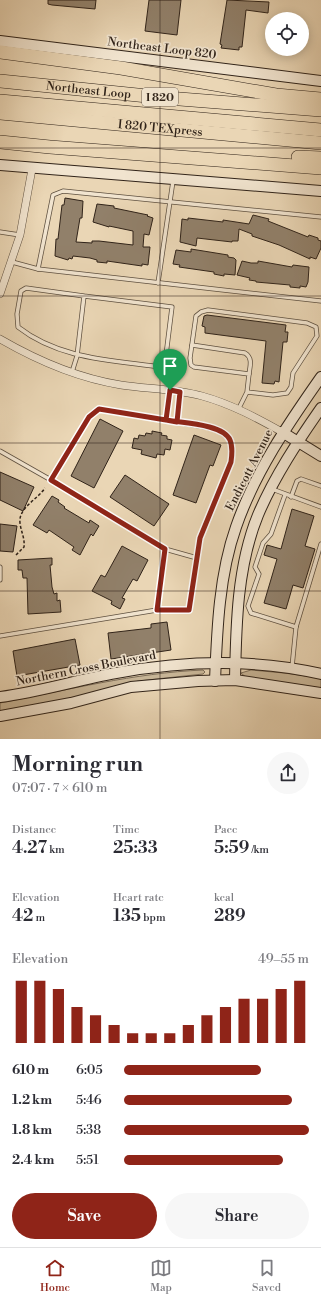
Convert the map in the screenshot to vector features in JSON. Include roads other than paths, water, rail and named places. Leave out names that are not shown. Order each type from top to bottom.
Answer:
[{"type":"highway","points":[[0,52],[121,68],[276,95],[321,99]]},
{"type":"highway","name":"Northeast Loop","points":[[0,81],[167,98],[321,110]]},
{"type":"highway","name":"I 820 TEXpress","points":[[0,101],[321,130]]},
{"type":"highway","name":"I 820 TEXpress","points":[[0,113],[321,143]]},
{"type":"highway","points":[[0,142],[321,168]]},
{"type":"highway","points":[[256,162],[294,157],[321,158]]},
{"type":"street","name":"Northeast Loop 820","points":[[0,41],[321,80]]},
{"type":"street","points":[[0,165],[32,169],[321,191]]},
{"type":"street","points":[[0,294],[20,235],[32,169]]},
{"type":"street","points":[[0,339],[38,360],[71,373],[120,385],[170,390],[204,397],[252,415],[321,456]]},
{"type":"street","name":"Endicott Avenue","points":[[215,681],[215,662],[220,604],[235,529],[253,486],[282,432],[321,376]]},
{"type":"street","points":[[235,680],[236,639],[244,564],[258,516],[271,489],[298,442],[321,408]]},
{"type":"street","name":"Northern Cross Boulevard","points":[[0,697],[54,688],[115,673],[164,666],[215,662],[235,662],[321,674]]},
{"type":"street","points":[[0,716],[71,702],[131,687],[235,680],[321,693]]},
{"type":"lane","points":[[158,283],[173,179]]},
{"type":"lane","points":[[38,269],[53,195],[63,191],[321,217]]},
{"type":"lane","points":[[0,232],[20,235]]},
{"type":"lane","points":[[12,262],[38,269],[321,301]]},
{"type":"lane","points":[[26,288],[84,296],[172,307],[165,363],[160,367],[77,356],[31,337],[18,327],[17,314],[21,291],[26,288]]},
{"type":"lane","points":[[71,373],[77,356],[84,296]]},
{"type":"lane","points":[[246,392],[273,395],[287,393],[291,387],[293,373],[317,336],[316,327],[307,323],[208,310],[201,312],[196,316],[190,358],[191,365],[194,367],[249,374]]},
{"type":"lane","points":[[192,345],[245,353],[249,356],[251,362],[246,392],[238,410]]},
{"type":"lane","points":[[166,420],[170,390]]},
{"type":"lane","points":[[177,422],[180,392]]},
{"type":"lane","points":[[0,636],[157,610],[189,610],[200,538],[231,462],[232,449],[226,434],[216,429],[99,409],[89,417],[51,480]]},
{"type":"lane","points":[[0,451],[165,549],[197,558]]},
{"type":"lane","points":[[291,497],[297,481],[301,479],[321,486]]},
{"type":"lane","points":[[271,489],[321,507]]},
{"type":"lane","points":[[285,495],[271,534],[263,542],[256,568],[259,574],[248,606],[251,613],[296,627]]},
{"type":"lane","points":[[291,669],[296,627],[321,544]]},
{"type":"lane","points":[[157,610],[165,549]]},
{"type":"lane","points":[[0,567],[0,580]]}]
